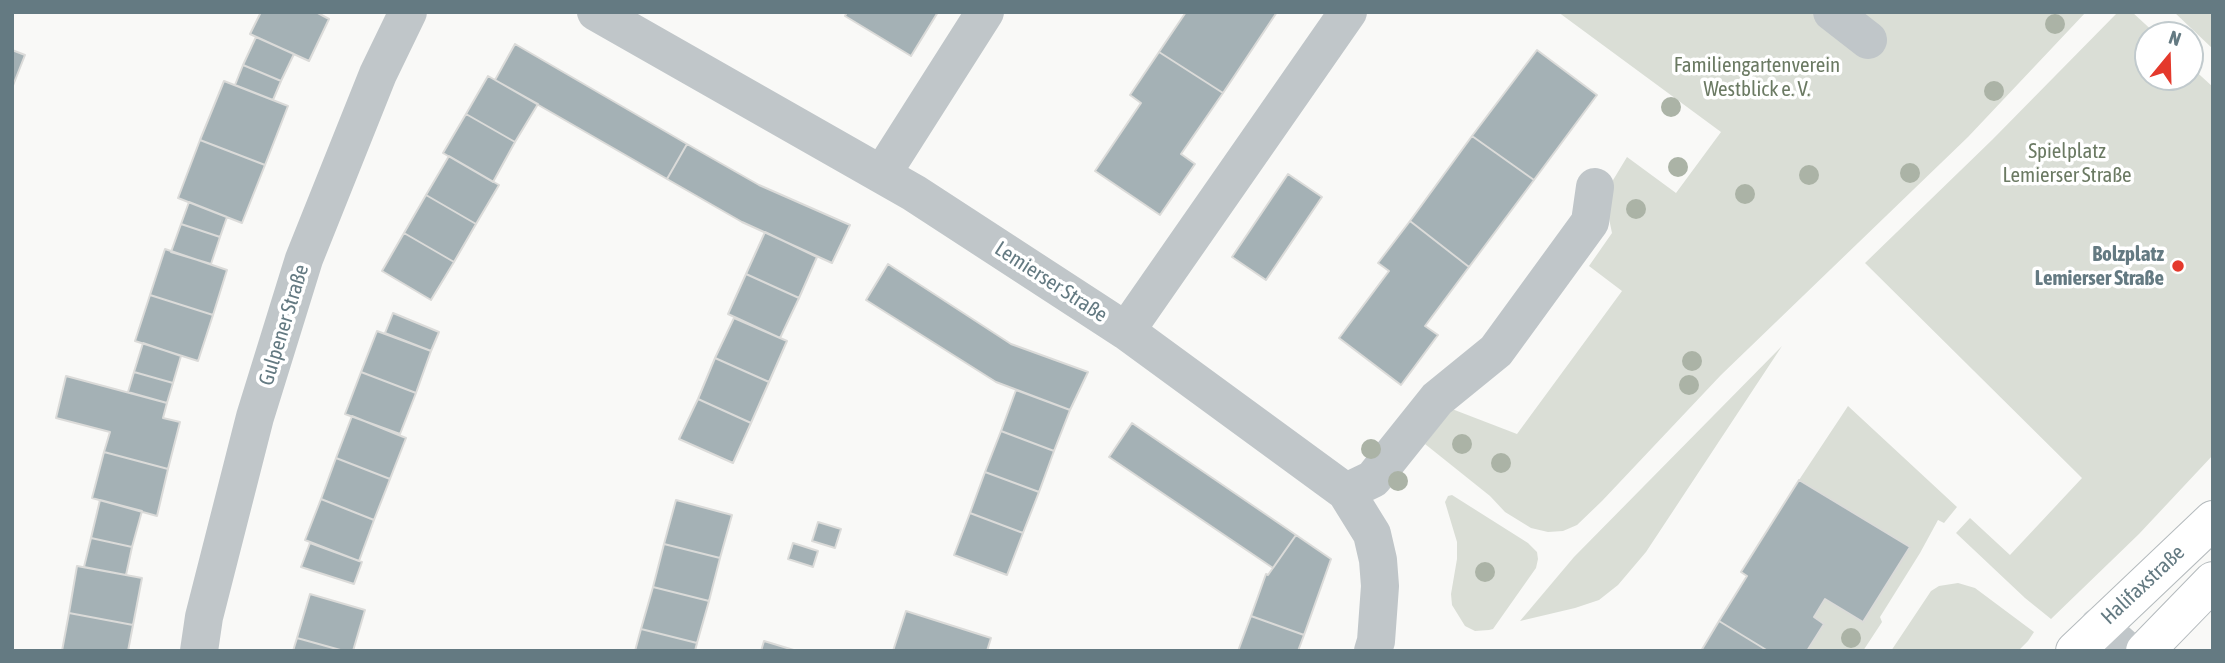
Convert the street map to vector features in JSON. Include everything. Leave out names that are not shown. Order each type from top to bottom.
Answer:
[{"type":"main road","name":"Halifaxstraße","points":[[2100,642],[2213,520]]},
{"type":"main road","points":[[2145,651],[2213,581]]},
{"type":"street","name":"Gulpener Straße","points":[[199,651],[204,617],[255,417],[304,259],[378,74],[408,12]]},
{"type":"street","points":[[882,174],[985,12]]},
{"type":"street","points":[[1126,331],[1348,12]]},
{"type":"street","points":[[1832,12],[1868,40]]},
{"type":"street","name":"Lemierser Straße","points":[[618,17],[882,174],[1126,331],[1346,492],[1372,534],[1378,561],[1380,586],[1373,651]]},
{"type":"street","points":[[1346,492],[1373,479],[1437,399],[1496,351],[1590,222],[1595,187]]},
{"type":"green space","name":"Familiengartenverein Westblick e. V.","points":[[1558,12],[2086,12],[1968,137],[1721,375],[1602,501],[1577,525],[1563,531],[1548,532],[1531,528],[1505,512],[1490,496],[1425,444],[1452,409],[1517,434],[1622,291],[1589,266],[1612,233],[1604,195],[1627,157],[1676,193],[1721,132]]},
{"type":"green space","name":"Spielplatz Lemierser Straße","points":[[2118,12],[2132,12],[2142,21],[2134,21],[2134,91],[2204,91],[2204,79],[2213,87],[2213,455],[2139,534],[2051,619],[1956,533],[1970,518],[2010,555],[2082,478],[1865,263],[1992,140]]},
{"type":"green space","points":[[2174,12],[2213,12],[2213,49],[2204,40],[2204,21],[2183,21]]},
{"type":"green space","points":[[1782,346],[1646,552],[1618,585],[1599,600],[1520,621],[1574,557]]},
{"type":"green space","points":[[1848,406],[1957,507],[1944,523],[1938,520],[1880,617],[1882,622],[1863,651],[1807,651],[1824,625],[1814,617],[1825,599],[1863,621],[1909,547],[1799,480]]},
{"type":"green space","points":[[1452,495],[1528,543],[1537,552],[1536,568],[1493,629],[1475,631],[1465,626],[1452,605],[1457,542],[1445,502],[1448,496]]},
{"type":"green space","points":[[1958,583],[1975,588],[2034,632],[2028,641],[2018,651],[1891,651],[1931,591],[1939,586]]},
{"type":"building","points":[[261,12],[316,12],[329,19],[309,61],[250,34]]},
{"type":"building","points":[[847,12],[938,12],[911,56],[845,16]]},
{"type":"building","points":[[1186,12],[1277,12],[1223,93],[1159,52]]},
{"type":"building","points":[[256,37],[294,54],[281,81],[243,65]]},
{"type":"building","points":[[515,44],[687,144],[667,179],[495,80]]},
{"type":"building","points":[[12,50],[25,55],[12,88]]},
{"type":"building","points":[[1537,50],[1597,95],[1534,180],[1472,136]]},
{"type":"building","points":[[1159,52],[1223,93],[1181,154],[1195,164],[1160,215],[1095,171],[1141,103],[1130,95]]},
{"type":"building","points":[[243,65],[281,81],[273,100],[235,85]]},
{"type":"building","points":[[488,76],[538,104],[515,142],[466,114]]},
{"type":"building","points":[[224,81],[288,106],[265,165],[200,140]]},
{"type":"building","points":[[466,114],[515,142],[493,182],[443,153]]},
{"type":"building","points":[[1472,136],[1534,180],[1469,267],[1410,221]]},
{"type":"building","points":[[200,140],[265,165],[242,223],[178,198]]},
{"type":"building","points":[[687,144],[759,185],[850,225],[832,263],[742,222],[667,179]]},
{"type":"building","points":[[449,156],[499,185],[476,224],[426,195]]},
{"type":"building","points":[[1288,174],[1322,197],[1266,280],[1232,257]]},
{"type":"building","points":[[426,195],[476,224],[454,262],[404,233]]},
{"type":"building","points":[[189,202],[227,217],[220,237],[181,224]]},
{"type":"building","points":[[1410,221],[1469,267],[1425,326],[1438,335],[1401,385],[1339,338],[1389,271],[1378,263]]},
{"type":"building","points":[[181,224],[220,237],[211,264],[171,252]]},
{"type":"building","points":[[765,232],[817,257],[799,298],[746,274]]},
{"type":"building","points":[[404,233],[454,262],[431,300],[382,271]]},
{"type":"building","points":[[165,249],[227,270],[213,315],[150,295]]},
{"type":"building","points":[[888,264],[1011,344],[1088,372],[1070,410],[996,382],[866,300]]},
{"type":"building","points":[[746,274],[799,298],[780,338],[728,314]]},
{"type":"building","points":[[150,295],[213,315],[198,361],[135,341]]},
{"type":"building","points":[[393,313],[439,332],[431,351],[385,333]]},
{"type":"building","points":[[734,318],[787,341],[769,382],[715,358]]},
{"type":"building","points":[[377,331],[431,351],[416,393],[361,372]]},
{"type":"building","points":[[143,343],[181,356],[173,383],[134,372]]},
{"type":"building","points":[[715,358],[769,382],[751,423],[698,399]]},
{"type":"building","points":[[134,372],[173,383],[167,403],[128,392]]},
{"type":"building","points":[[361,372],[416,393],[400,434],[345,414]]},
{"type":"building","points":[[66,376],[167,403],[163,418],[180,422],[168,469],[104,452],[110,432],[56,418]]},
{"type":"building","points":[[1016,390],[1070,410],[1054,451],[1001,431]]},
{"type":"building","points":[[698,399],[751,423],[733,463],[679,439]]},
{"type":"building","points":[[352,416],[406,438],[390,479],[336,458]]},
{"type":"building","points":[[1132,423],[1296,535],[1273,568],[1109,457]]},
{"type":"building","points":[[1001,431],[1054,451],[1039,492],[985,472]]},
{"type":"building","points":[[104,452],[168,469],[157,516],[92,498]]},
{"type":"building","points":[[336,458],[390,479],[374,520],[321,499]]},
{"type":"building","points":[[985,472],[1039,492],[1023,533],[970,513]]},
{"type":"building","points":[[1799,480],[1910,547],[1863,622],[1825,599],[1814,617],[1824,624],[1807,651],[1768,651],[1719,621],[1747,576],[1741,572]]},
{"type":"building","points":[[321,499],[374,520],[359,561],[305,540]]},
{"type":"building","points":[[100,500],[142,511],[132,547],[91,538]]},
{"type":"building","points":[[676,500],[732,515],[720,558],[664,544]]},
{"type":"building","points":[[970,513],[1023,533],[1007,575],[954,555]]},
{"type":"building","points":[[818,522],[841,529],[835,548],[812,541]]},
{"type":"building","points":[[1296,535],[1331,559],[1304,635],[1251,616],[1266,574],[1268,575]]},
{"type":"building","points":[[91,538],[132,547],[126,575],[84,567]]},
{"type":"building","points":[[310,543],[362,562],[354,584],[301,567]]},
{"type":"building","points":[[793,543],[818,551],[813,567],[788,559]]},
{"type":"building","points":[[664,544],[720,558],[709,601],[653,587]]},
{"type":"building","points":[[77,566],[142,578],[133,625],[69,613]]},
{"type":"building","points":[[653,587],[709,601],[697,643],[641,629]]},
{"type":"building","points":[[310,594],[365,610],[353,651],[297,638]]},
{"type":"building","points":[[906,611],[991,638],[987,651],[893,651]]},
{"type":"building","points":[[69,613],[133,625],[128,651],[62,651]]},
{"type":"building","points":[[1251,616],[1304,635],[1298,651],[1238,651]]},
{"type":"building","points":[[1719,621],[1768,651],[1701,651]]},
{"type":"building","points":[[641,629],[697,643],[695,651],[635,651]]},
{"type":"building","points":[[297,638],[344,651],[293,651]]},
{"type":"building","points":[[764,641],[797,651],[761,651]]},
{"type":"place","name":"Bolzplatz Lemierser Straße","points":[[2178,266]]}]
